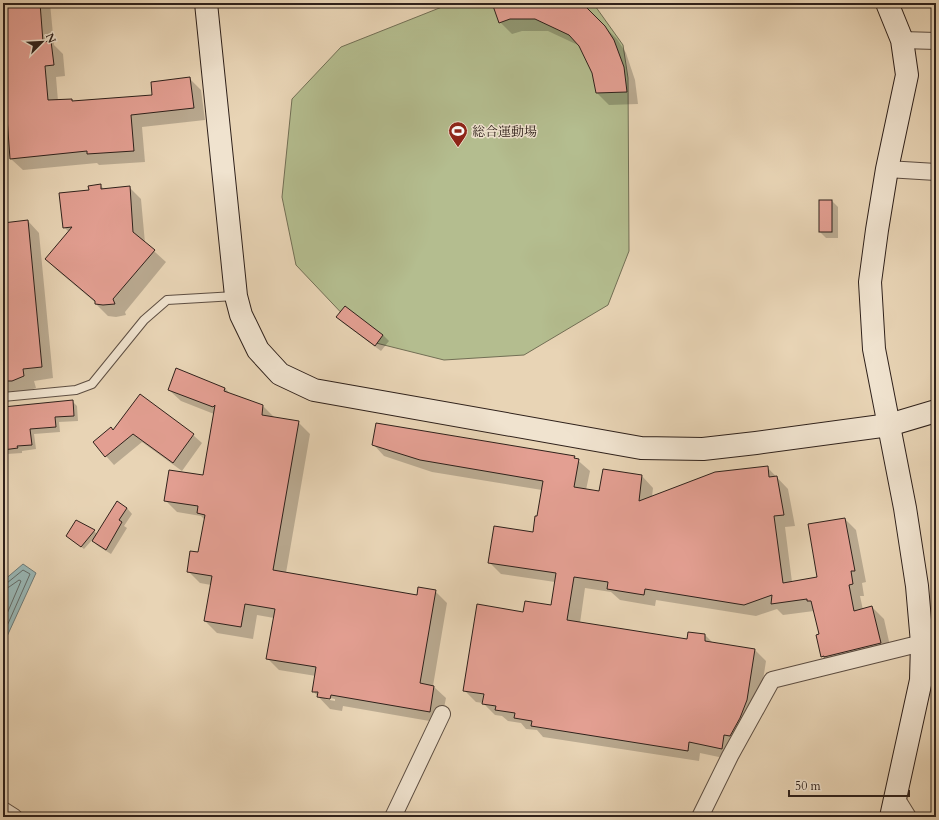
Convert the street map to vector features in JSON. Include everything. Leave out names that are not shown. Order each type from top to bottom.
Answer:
[{"type":"street","points":[[206,3],[236,296],[241,315],[258,350],[280,374],[314,390],[641,448],[703,449],[889,425],[936,411]]},
{"type":"street","points":[[887,3],[902,40],[907,75],[887,169],[870,282],[874,349],[905,508],[917,586],[922,643],[921,680],[893,807],[908,817]]},
{"type":"street","points":[[902,40],[936,41]]},
{"type":"street","points":[[887,169],[936,172]]},
{"type":"street","points":[[700,817],[730,756],[772,680],[922,643]]},
{"type":"street","points":[[393,817],[442,714]]},
{"type":"street","points":[[3,810],[14,817]]},
{"type":"lane","points":[[3,397],[76,390],[92,384],[144,320],[167,300],[236,296]]},
{"type":"green space","name":"総合運動場","points":[[452,3],[593,3],[623,45],[628,78],[629,251],[608,305],[524,355],[444,360],[368,341],[296,265],[282,197],[292,99],[341,47]]},
{"type":"water","points":[[23,564],[36,573],[3,645],[3,581]]},
{"type":"building","points":[[3,3],[40,3],[43,42],[51,41],[54,65],[45,66],[48,100],[72,99],[72,101],[152,95],[151,82],[190,77],[194,108],[131,115],[134,151],[87,154],[87,151],[10,159],[6,103],[3,104]]},
{"type":"building","points":[[492,3],[579,3],[585,6],[605,26],[614,40],[624,67],[627,92],[596,93],[592,73],[579,46],[569,35],[535,19],[510,19],[499,23]]},
{"type":"building","points":[[101,184],[101,189],[130,186],[133,232],[155,250],[113,299],[115,304],[103,305],[95,304],[95,301],[45,259],[72,227],[63,228],[59,193],[89,190],[88,186]]},
{"type":"building","points":[[819,200],[832,200],[832,232],[819,232]]},
{"type":"building","points":[[28,220],[42,367],[23,369],[24,376],[12,381],[3,381],[3,223]]},
{"type":"building","points":[[345,306],[383,335],[375,346],[336,317]]},
{"type":"building","points":[[176,368],[225,388],[224,391],[263,405],[262,415],[299,421],[273,570],[417,595],[418,587],[436,590],[420,683],[434,686],[430,712],[331,695],[330,699],[317,697],[318,692],[312,692],[316,667],[266,659],[275,609],[245,604],[241,627],[204,621],[212,576],[187,572],[190,551],[198,552],[205,515],[197,513],[198,506],[164,501],[169,470],[203,475],[215,405],[213,407],[168,390]]},
{"type":"building","points":[[140,394],[194,434],[173,463],[133,434],[105,457],[93,442],[111,427],[113,430]]},
{"type":"building","points":[[73,400],[74,416],[55,417],[56,427],[30,429],[32,445],[17,446],[18,448],[3,450],[3,407]]},
{"type":"building","points":[[376,423],[575,456],[574,458],[579,459],[574,487],[599,491],[603,469],[642,475],[639,501],[715,472],[768,466],[769,477],[777,476],[784,515],[774,516],[783,583],[817,577],[808,524],[845,518],[855,571],[851,571],[853,584],[849,585],[854,611],[872,606],[881,643],[821,657],[816,635],[819,634],[811,601],[807,601],[807,599],[771,604],[772,595],[744,605],[645,589],[644,595],[607,589],[608,582],[574,577],[567,620],[687,639],[688,632],[705,634],[705,641],[755,649],[747,700],[740,718],[730,736],[724,735],[722,749],[689,742],[688,751],[531,726],[532,721],[514,718],[515,713],[495,710],[496,706],[482,704],[484,694],[463,691],[477,604],[523,612],[525,601],[551,605],[556,573],[488,563],[494,526],[533,532],[543,481],[420,460],[372,445]]},
{"type":"building","points":[[117,501],[127,508],[119,520],[122,522],[106,550],[92,541]]},
{"type":"building","points":[[76,520],[95,530],[81,547],[66,536]]},
{"type":"place","name":"総合運動場","points":[[458,148]]}]
